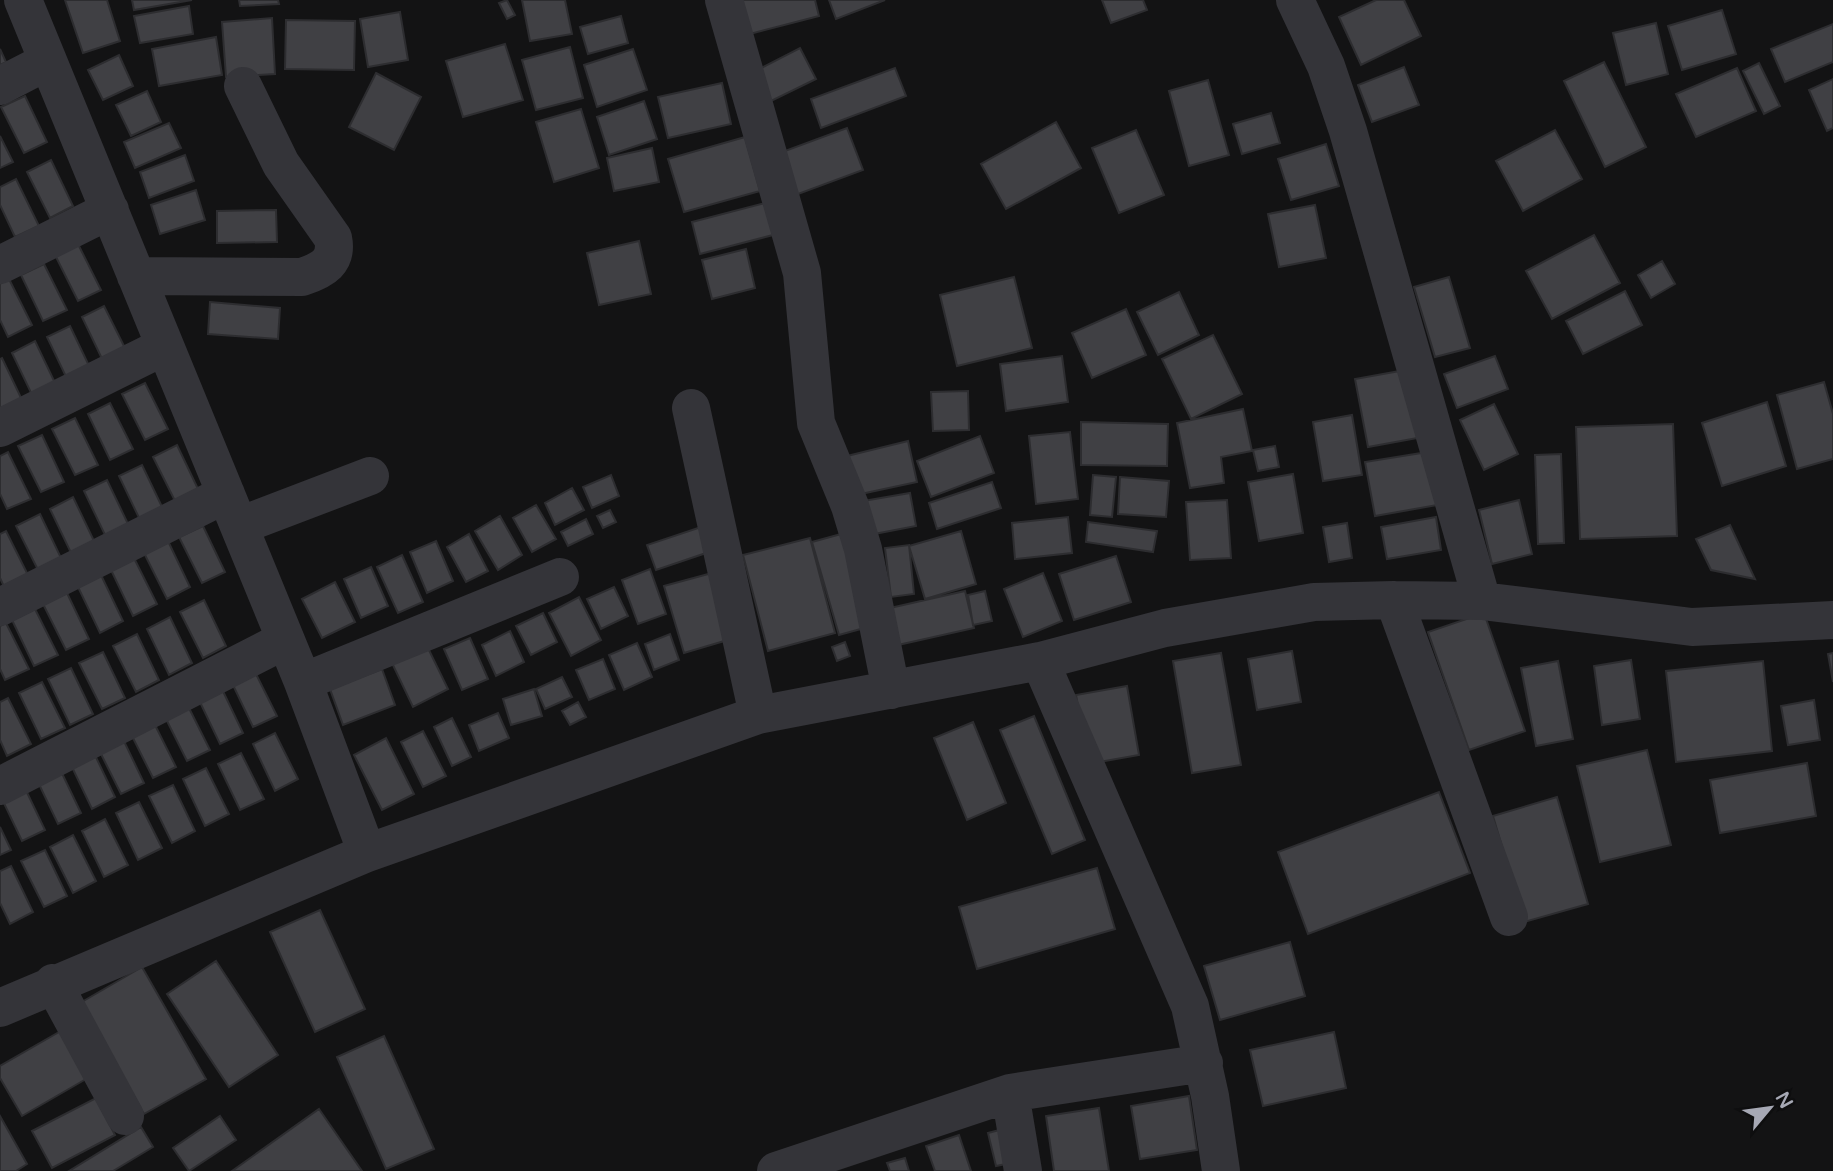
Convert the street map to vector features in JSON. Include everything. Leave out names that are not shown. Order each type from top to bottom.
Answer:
[{"type":"street","points":[[23,0],[303,682],[367,853]]},
{"type":"street","points":[[724,0],[802,273],[816,423],[850,506],[863,549],[891,690]]},
{"type":"street","points":[[1295,0],[1326,66],[1348,131],[1482,601]]},
{"type":"street","points":[[0,86],[48,61]]},
{"type":"street","points":[[136,276],[302,276],[325,268],[332,260],[335,249],[333,238],[281,164],[243,86]]},
{"type":"street","points":[[0,265],[110,210]]},
{"type":"street","points":[[0,428],[165,346]]},
{"type":"street","points":[[691,408],[758,715]]},
{"type":"street","points":[[0,607],[233,510],[370,476]]},
{"type":"street","points":[[303,682],[560,577]]},
{"type":"street","points":[[1394,600],[1509,917]]},
{"type":"street","points":[[0,1008],[53,983],[367,853],[758,715],[1040,661],[1165,628],[1314,602],[1394,600],[1482,601],[1692,628],[1833,621]]},
{"type":"street","points":[[0,786],[285,640]]},
{"type":"street","points":[[1040,661],[1190,1006],[1204,1063],[1222,1171]]},
{"type":"street","points":[[53,983],[125,1116]]},
{"type":"street","points":[[776,1171],[1010,1093],[1204,1063]]},
{"type":"street","points":[[1010,1093],[1023,1171]]},
{"type":"building","points":[[65,0],[107,0],[120,41],[83,53]]},
{"type":"building","points":[[132,0],[192,0],[134,10]]},
{"type":"building","points":[[239,0],[278,0],[279,4],[240,6]]},
{"type":"building","points":[[507,0],[515,15],[507,19],[499,3]]},
{"type":"building","points":[[522,0],[565,0],[572,34],[530,41]]},
{"type":"building","points":[[742,0],[815,0],[819,16],[746,35]]},
{"type":"building","points":[[829,0],[885,0],[836,19]]},
{"type":"building","points":[[1102,0],[1143,0],[1147,10],[1111,23]]},
{"type":"building","points":[[1376,0],[1404,0],[1421,36],[1361,65],[1339,17]]},
{"type":"building","points":[[189,6],[193,34],[140,43],[134,16]]},
{"type":"building","points":[[1722,10],[1736,54],[1682,70],[1668,26]]},
{"type":"building","points":[[400,12],[408,60],[368,67],[360,19]]},
{"type":"building","points":[[621,16],[628,43],[588,54],[580,27]]},
{"type":"building","points":[[272,18],[275,74],[226,77],[222,22]]},
{"type":"building","points":[[286,20],[355,21],[354,70],[285,69]]},
{"type":"building","points":[[1656,23],[1668,74],[1626,85],[1613,33]]},
{"type":"building","points":[[1833,24],[1833,62],[1785,82],[1771,49]]},
{"type":"building","points":[[216,37],[222,75],[159,86],[152,49]]},
{"type":"building","points":[[505,44],[523,100],[463,117],[446,61]]},
{"type":"building","points":[[570,47],[583,98],[536,110],[522,60]]},
{"type":"building","points":[[800,48],[816,79],[763,105],[748,75]]},
{"type":"building","points":[[0,49],[6,62],[0,65]]},
{"type":"building","points":[[633,49],[647,90],[597,107],[584,65]]},
{"type":"building","points":[[119,55],[133,86],[103,100],[88,70]]},
{"type":"building","points":[[1604,62],[1646,147],[1605,167],[1564,81]]},
{"type":"building","points":[[1759,63],[1780,106],[1764,114],[1743,71]]},
{"type":"building","points":[[1404,67],[1419,105],[1372,122],[1358,85]]},
{"type":"building","points":[[895,68],[906,96],[821,128],[811,99]]},
{"type":"building","points":[[1737,68],[1756,111],[1696,137],[1676,94]]},
{"type":"building","points":[[376,73],[421,97],[394,150],[349,127]]},
{"type":"building","points":[[1833,79],[1833,128],[1827,131],[1809,90]]},
{"type":"building","points":[[1208,80],[1229,155],[1189,166],[1169,91]]},
{"type":"building","points":[[722,83],[731,124],[668,138],[658,97]]},
{"type":"building","points":[[147,91],[161,122],[131,136],[116,105]]},
{"type":"building","points":[[25,96],[47,142],[24,153],[1,107]]},
{"type":"building","points":[[644,101],[657,139],[609,155],[597,117]]},
{"type":"building","points":[[581,109],[599,168],[554,182],[536,122]]},
{"type":"building","points":[[1271,113],[1280,143],[1242,154],[1233,124]]},
{"type":"building","points":[[1056,122],[1081,168],[1006,209],[981,164]]},
{"type":"building","points":[[169,123],[181,148],[135,168],[124,142]]},
{"type":"building","points":[[847,128],[863,170],[790,197],[774,155]]},
{"type":"building","points":[[1136,130],[1164,195],[1119,213],[1092,148]]},
{"type":"building","points":[[1555,130],[1582,179],[1523,211],[1496,161]]},
{"type":"building","points":[[0,136],[13,162],[0,168]]},
{"type":"building","points":[[745,137],[760,191],[684,212],[668,159]]},
{"type":"building","points":[[1326,144],[1339,186],[1291,200],[1278,159]]},
{"type":"building","points":[[652,148],[659,182],[614,191],[607,158]]},
{"type":"building","points":[[185,155],[194,181],[149,198],[140,172]]},
{"type":"building","points":[[51,160],[73,206],[50,218],[27,172]]},
{"type":"building","points":[[16,179],[39,226],[15,237],[0,205],[0,187]]},
{"type":"building","points":[[196,190],[205,220],[160,234],[151,205]]},
{"type":"building","points":[[769,202],[777,234],[700,254],[692,222]]},
{"type":"building","points":[[1315,205],[1326,258],[1279,267],[1268,214]]},
{"type":"building","points":[[276,210],[277,242],[217,243],[217,211]]},
{"type":"building","points":[[1594,235],[1620,283],[1552,319],[1526,271]]},
{"type":"building","points":[[639,241],[651,294],[599,305],[587,253]]},
{"type":"building","points":[[78,244],[101,290],[78,301],[55,255]]},
{"type":"building","points":[[746,249],[755,288],[712,299],[702,260]]},
{"type":"building","points":[[1662,261],[1675,284],[1651,298],[1638,275]]},
{"type":"building","points":[[44,264],[67,310],[43,321],[21,275]]},
{"type":"building","points":[[1014,277],[1032,348],[957,366],[940,295]]},
{"type":"building","points":[[1449,277],[1470,348],[1435,357],[1414,287]]},
{"type":"building","points":[[9,279],[32,325],[8,337],[0,320],[0,284]]},
{"type":"building","points":[[1625,291],[1642,325],[1583,354],[1566,321]]},
{"type":"building","points":[[1179,292],[1199,335],[1158,355],[1137,312]]},
{"type":"building","points":[[210,302],[280,308],[278,339],[208,334]]},
{"type":"building","points":[[104,306],[127,352],[104,363],[82,317]]},
{"type":"building","points":[[1126,309],[1146,355],[1092,378],[1072,333]]},
{"type":"building","points":[[70,326],[92,372],[69,383],[47,337]]},
{"type":"building","points":[[1213,335],[1242,394],[1191,419],[1162,359]]},
{"type":"building","points":[[35,341],[57,387],[34,399],[12,353]]},
{"type":"building","points":[[1062,356],[1068,402],[1006,411],[1000,364]]},
{"type":"building","points":[[1495,356],[1508,389],[1457,408],[1444,374]]},
{"type":"building","points":[[2,358],[24,404],[0,414],[0,359]]},
{"type":"building","points":[[1411,369],[1423,437],[1368,447],[1355,379]]},
{"type":"building","points":[[1824,382],[1833,414],[1833,459],[1797,469],[1777,395]]},
{"type":"building","points":[[145,383],[168,429],[145,440],[122,394]]},
{"type":"building","points":[[968,391],[969,430],[933,431],[931,392]]},
{"type":"building","points":[[1767,402],[1786,466],[1722,486],[1702,423]]},
{"type":"building","points":[[110,403],[133,449],[110,460],[88,414]]},
{"type":"building","points":[[1494,404],[1518,454],[1484,470],[1460,420]]},
{"type":"building","points":[[1243,409],[1252,451],[1221,457],[1224,483],[1190,488],[1177,423]]},
{"type":"building","points":[[1352,415],[1362,475],[1323,481],[1313,422]]},
{"type":"building","points":[[75,418],[98,465],[75,475],[52,429]]},
{"type":"building","points":[[1081,422],[1168,424],[1167,466],[1081,465]]},
{"type":"building","points":[[1673,424],[1677,536],[1580,539],[1576,427]]},
{"type":"building","points":[[1070,432],[1078,499],[1036,504],[1029,436]]},
{"type":"building","points":[[42,435],[64,482],[41,492],[18,446]]},
{"type":"building","points":[[980,436],[994,473],[931,497],[917,461]]},
{"type":"building","points":[[908,441],[917,482],[856,495],[847,456]]},
{"type":"building","points":[[177,445],[199,491],[176,503],[153,457]]},
{"type":"building","points":[[1275,446],[1279,467],[1258,471],[1253,450]]},
{"type":"building","points":[[1434,451],[1443,504],[1375,516],[1365,462]]},
{"type":"building","points":[[8,452],[31,499],[7,509],[0,494],[0,456]]},
{"type":"building","points":[[1561,454],[1564,543],[1538,544],[1535,455]]},
{"type":"building","points":[[142,465],[164,511],[141,522],[119,476]]},
{"type":"building","points":[[1293,474],[1303,533],[1259,541],[1248,482]]},
{"type":"building","points":[[611,475],[619,496],[592,508],[583,487]]},
{"type":"building","points":[[1093,475],[1116,477],[1112,517],[1090,515]]},
{"type":"building","points":[[1120,477],[1169,481],[1166,517],[1118,514]]},
{"type":"building","points":[[107,480],[129,526],[106,537],[84,491]]},
{"type":"building","points":[[992,482],[1001,508],[937,529],[929,503]]},
{"type":"building","points":[[572,488],[584,510],[555,525],[545,503]]},
{"type":"building","points":[[910,493],[916,526],[869,535],[863,501]]},
{"type":"building","points":[[73,497],[95,543],[72,555],[50,509]]},
{"type":"building","points":[[1227,500],[1231,558],[1190,560],[1186,502]]},
{"type":"building","points":[[1519,500],[1532,554],[1492,564],[1479,510]]},
{"type":"building","points":[[536,505],[556,539],[532,552],[513,518]]},
{"type":"building","points":[[610,510],[616,522],[603,528],[597,516]]},
{"type":"building","points":[[40,514],[62,560],[39,572],[16,526]]},
{"type":"building","points":[[500,516],[522,555],[498,570],[475,531]]},
{"type":"building","points":[[1068,517],[1072,553],[1015,559],[1012,523]]},
{"type":"building","points":[[1436,517],[1441,550],[1387,559],[1381,527]]},
{"type":"building","points":[[586,519],[593,534],[568,546],[561,532]]},
{"type":"building","points":[[1088,522],[1157,531],[1153,552],[1086,542]]},
{"type":"building","points":[[1347,523],[1352,558],[1329,562],[1323,527]]},
{"type":"building","points":[[1730,525],[1755,579],[1711,570],[1696,539]]},
{"type":"building","points":[[203,526],[225,572],[202,583],[179,537]]},
{"type":"building","points":[[704,526],[712,551],[656,570],[647,545]]},
{"type":"building","points":[[6,531],[29,577],[5,589],[0,578],[0,534]]},
{"type":"building","points":[[961,531],[976,584],[925,599],[909,546]]},
{"type":"building","points":[[469,534],[488,571],[466,582],[447,547]]},
{"type":"building","points":[[841,534],[868,627],[839,635],[812,542]]},
{"type":"building","points":[[810,538],[835,633],[768,651],[743,555]]},
{"type":"building","points":[[168,541],[190,587],[167,599],[144,553]]},
{"type":"building","points":[[436,541],[453,581],[427,593],[410,552]]},
{"type":"building","points":[[909,545],[914,594],[891,597],[885,548]]},
{"type":"building","points":[[402,555],[423,602],[398,613],[377,567]]},
{"type":"building","points":[[1116,556],[1131,602],[1074,620],[1059,574]]},
{"type":"building","points":[[134,558],[157,604],[133,616],[111,570]]},
{"type":"building","points":[[371,567],[388,606],[361,618],[344,579]]},
{"type":"building","points":[[650,569],[666,614],[638,624],[622,580]]},
{"type":"building","points":[[712,573],[731,639],[684,653],[664,586]]},
{"type":"building","points":[[1043,573],[1062,621],[1023,637],[1004,589]]},
{"type":"building","points":[[101,575],[123,621],[100,633],[78,587]]},
{"type":"building","points":[[335,582],[355,622],[322,638],[302,599]]},
{"type":"building","points":[[614,587],[628,616],[601,629],[587,599]]},
{"type":"building","points":[[965,591],[974,628],[898,645],[890,608]]},
{"type":"building","points":[[985,591],[992,621],[973,625],[968,595]]},
{"type":"building","points":[[67,593],[89,639],[66,650],[43,604]]},
{"type":"building","points":[[579,597],[601,640],[571,656],[549,613]]},
{"type":"building","points":[[204,600],[226,646],[203,658],[180,612]]},
{"type":"building","points":[[35,609],[58,655],[34,666],[12,620]]},
{"type":"building","points":[[543,613],[557,642],[531,655],[516,626]]},
{"type":"building","points":[[1484,613],[1525,731],[1469,750],[1428,632]]},
{"type":"building","points":[[170,617],[192,663],[169,675],[147,629]]},
{"type":"building","points":[[6,623],[29,669],[5,680],[0,669],[0,626]]},
{"type":"building","points":[[510,631],[524,662],[496,676],[482,645]]},
{"type":"building","points":[[137,634],[159,680],[136,692],[113,646]]},
{"type":"building","points":[[670,634],[679,660],[654,670],[645,644]]},
{"type":"building","points":[[470,638],[488,679],[462,690],[444,649]]},
{"type":"building","points":[[845,642],[850,656],[837,661],[832,647]]},
{"type":"building","points":[[637,643],[652,677],[624,690],[609,655]]},
{"type":"building","points":[[426,644],[448,689],[413,707],[391,661]]},
{"type":"building","points":[[1292,651],[1301,702],[1257,710],[1248,659]]},
{"type":"building","points":[[103,652],[125,698],[102,709],[79,663]]},
{"type":"building","points":[[1221,653],[1241,765],[1192,773],[1173,661]]},
{"type":"building","points":[[1833,653],[1833,682],[1828,654]]},
{"type":"building","points":[[603,659],[615,689],[589,700],[576,670]]},
{"type":"building","points":[[1631,660],[1640,719],[1602,725],[1594,666]]},
{"type":"building","points":[[1558,661],[1573,739],[1536,746],[1521,668]]},
{"type":"building","points":[[1763,661],[1772,751],[1676,762],[1666,671]]},
{"type":"building","points":[[71,668],[93,714],[70,725],[48,679]]},
{"type":"building","points":[[382,669],[395,705],[343,725],[330,689]]},
{"type":"building","points":[[254,670],[277,716],[253,727],[231,681]]},
{"type":"building","points":[[562,677],[572,697],[545,709],[536,689]]},
{"type":"building","points":[[42,682],[65,728],[41,739],[19,693]]},
{"type":"building","points":[[1127,686],[1139,755],[1088,764],[1076,695]]},
{"type":"building","points":[[221,687],[243,733],[220,744],[198,698]]},
{"type":"building","points":[[534,689],[542,716],[511,725],[503,699]]},
{"type":"building","points":[[8,698],[31,744],[7,756],[0,740],[0,702]]},
{"type":"building","points":[[1814,700],[1820,740],[1788,745],[1781,706]]},
{"type":"building","points":[[578,702],[586,717],[570,725],[562,711]]},
{"type":"building","points":[[187,704],[210,750],[187,761],[164,715]]},
{"type":"building","points":[[498,713],[509,738],[479,751],[469,725]]},
{"type":"building","points":[[1034,716],[1085,840],[1052,854],[1000,730]]},
{"type":"building","points":[[452,718],[471,757],[452,766],[434,727]]},
{"type":"building","points":[[153,721],[176,767],[153,778],[130,732]]},
{"type":"building","points":[[973,722],[1006,803],[967,820],[934,738]]},
{"type":"building","points":[[423,731],[446,776],[423,787],[401,742]]},
{"type":"building","points":[[275,733],[298,779],[275,791],[253,744]]},
{"type":"building","points":[[122,737],[144,783],[121,794],[98,748]]},
{"type":"building","points":[[386,738],[414,794],[382,810],[354,755]]},
{"type":"building","points":[[1647,750],[1671,845],[1600,862],[1577,766]]},
{"type":"building","points":[[93,751],[115,797],[92,809],[70,763]]},
{"type":"building","points":[[241,753],[264,799],[240,810],[218,764]]},
{"type":"building","points":[[1807,763],[1816,816],[1720,833],[1710,780]]},
{"type":"building","points":[[59,767],[81,813],[58,824],[36,778]]},
{"type":"building","points":[[206,768],[229,814],[205,826],[183,779]]},
{"type":"building","points":[[23,784],[45,830],[22,841],[0,795]]},
{"type":"building","points":[[173,785],[195,831],[172,843],[149,796]]},
{"type":"building","points":[[1439,792],[1470,873],[1308,934],[1278,852]]},
{"type":"building","points":[[1557,797],[1588,904],[1524,922],[1493,816]]},
{"type":"building","points":[[139,802],[162,848],[138,860],[116,813]]},
{"type":"building","points":[[105,819],[128,865],[104,877],[82,831]]},
{"type":"building","points":[[0,827],[11,850],[0,855]]},
{"type":"building","points":[[73,835],[96,881],[73,893],[50,847]]},
{"type":"building","points":[[45,850],[67,896],[44,907],[21,861]]},
{"type":"building","points":[[11,866],[33,912],[10,924],[0,903],[0,871]]},
{"type":"building","points":[[1097,868],[1115,929],[977,969],[959,907]]},
{"type":"building","points":[[320,910],[365,1009],[315,1032],[270,932]]},
{"type":"building","points":[[1290,942],[1305,996],[1220,1020],[1204,966]]},
{"type":"building","points":[[216,961],[278,1055],[229,1087],[167,994]]},
{"type":"building","points":[[142,967],[206,1079],[144,1114],[80,1003]]},
{"type":"building","points":[[66,1028],[93,1075],[22,1116],[0,1078],[0,1066]]},
{"type":"building","points":[[1334,1032],[1346,1088],[1263,1106],[1250,1050]]},
{"type":"building","points":[[384,1036],[434,1149],[386,1169],[337,1057]]},
{"type":"building","points":[[1189,1096],[1197,1150],[1140,1159],[1131,1106]]},
{"type":"building","points":[[96,1098],[115,1135],[52,1168],[32,1131]]},
{"type":"building","points":[[1099,1108],[1109,1171],[1054,1171],[1046,1116]]},
{"type":"building","points":[[319,1109],[362,1171],[232,1171]]},
{"type":"building","points":[[0,1116],[27,1164],[16,1171],[0,1171]]},
{"type":"building","points":[[220,1116],[236,1140],[189,1171],[173,1148]]},
{"type":"building","points":[[141,1127],[153,1147],[113,1171],[69,1171]]},
{"type":"building","points":[[1003,1129],[1011,1163],[996,1166],[988,1133]]},
{"type":"building","points":[[959,1135],[971,1171],[935,1171],[926,1146]]},
{"type":"building","points":[[905,1158],[909,1171],[890,1171],[887,1163]]}]
